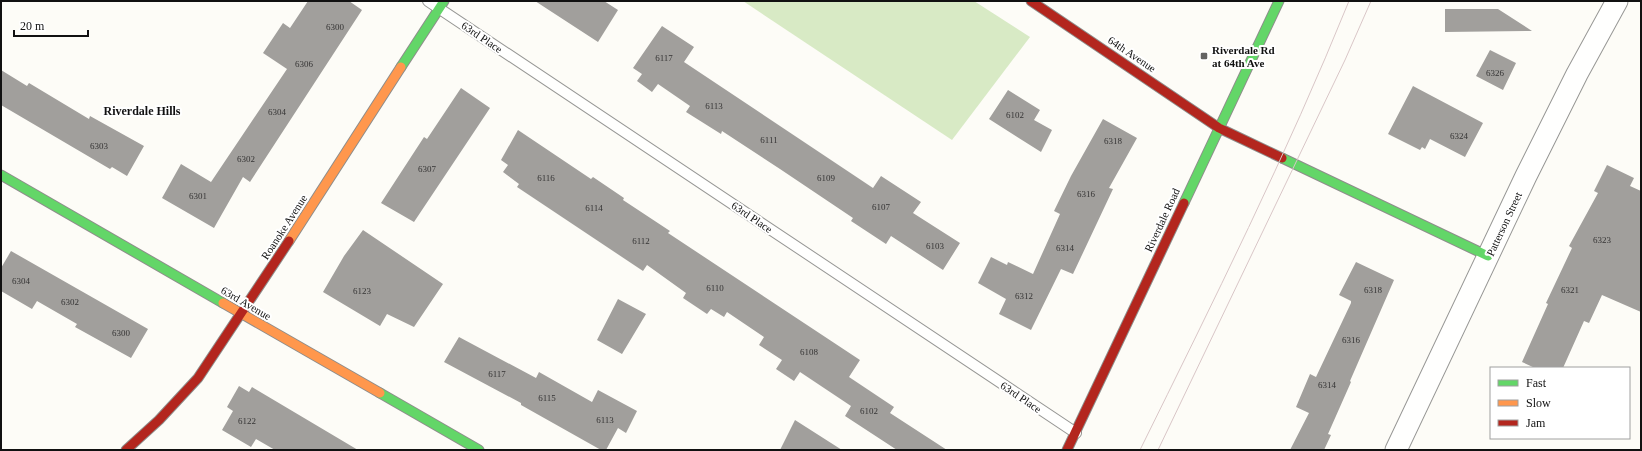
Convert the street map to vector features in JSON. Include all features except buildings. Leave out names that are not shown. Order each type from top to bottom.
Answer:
[{"type":"street","name":"64th Avenue","points":[[1031,1],[1219,128],[1488,256]]},
{"type":"street","name":"Riverdale Road","points":[[1068,450],[1279,1]]},
{"type":"street","name":"Patterson Street","points":[[1396,450],[1488,256],[1577,74],[1617,1]]},
{"type":"street","name":"Roanoke Avenue","points":[[126,450],[159,420],[198,378],[242,314],[441,5]]},
{"type":"street","name":"63rd Avenue","points":[[1,175],[479,450]]},
{"type":"lane","name":"63rd Place","points":[[428,1],[441,5],[1076,433]]},
{"type":"green space","points":[[743,1],[974,1],[1030,37],[952,140]]},
{"type":"tram line","points":[[1140,450],[1275,171],[1349,1]]},
{"type":"tram line","points":[[1158,450],[1345,60],[1371,1]]},
{"type":"traffic: fast","points":[[401,67],[444,1]]},
{"type":"traffic: fast","points":[[1184,203],[1279,1]]},
{"type":"traffic: fast","points":[[1282,158],[1488,256]]},
{"type":"traffic: fast","points":[[1,175],[223,303]]},
{"type":"traffic: fast","points":[[380,393],[479,450]]},
{"type":"traffic: slow","points":[[289,241],[401,67]]},
{"type":"traffic: slow","points":[[223,303],[380,393]]},
{"type":"traffic: jam","points":[[1031,1],[1219,128],[1282,158]]},
{"type":"traffic: jam","points":[[1067,450],[1184,203]]},
{"type":"traffic: jam","points":[[126,450],[159,420],[198,378],[289,241]]},
{"type":"place","name":"Riverdale Rd at 64th Ave","points":[[1204,56]]},
{"type":"district","name":"Riverdale Hills","points":[[142,111]]}]
